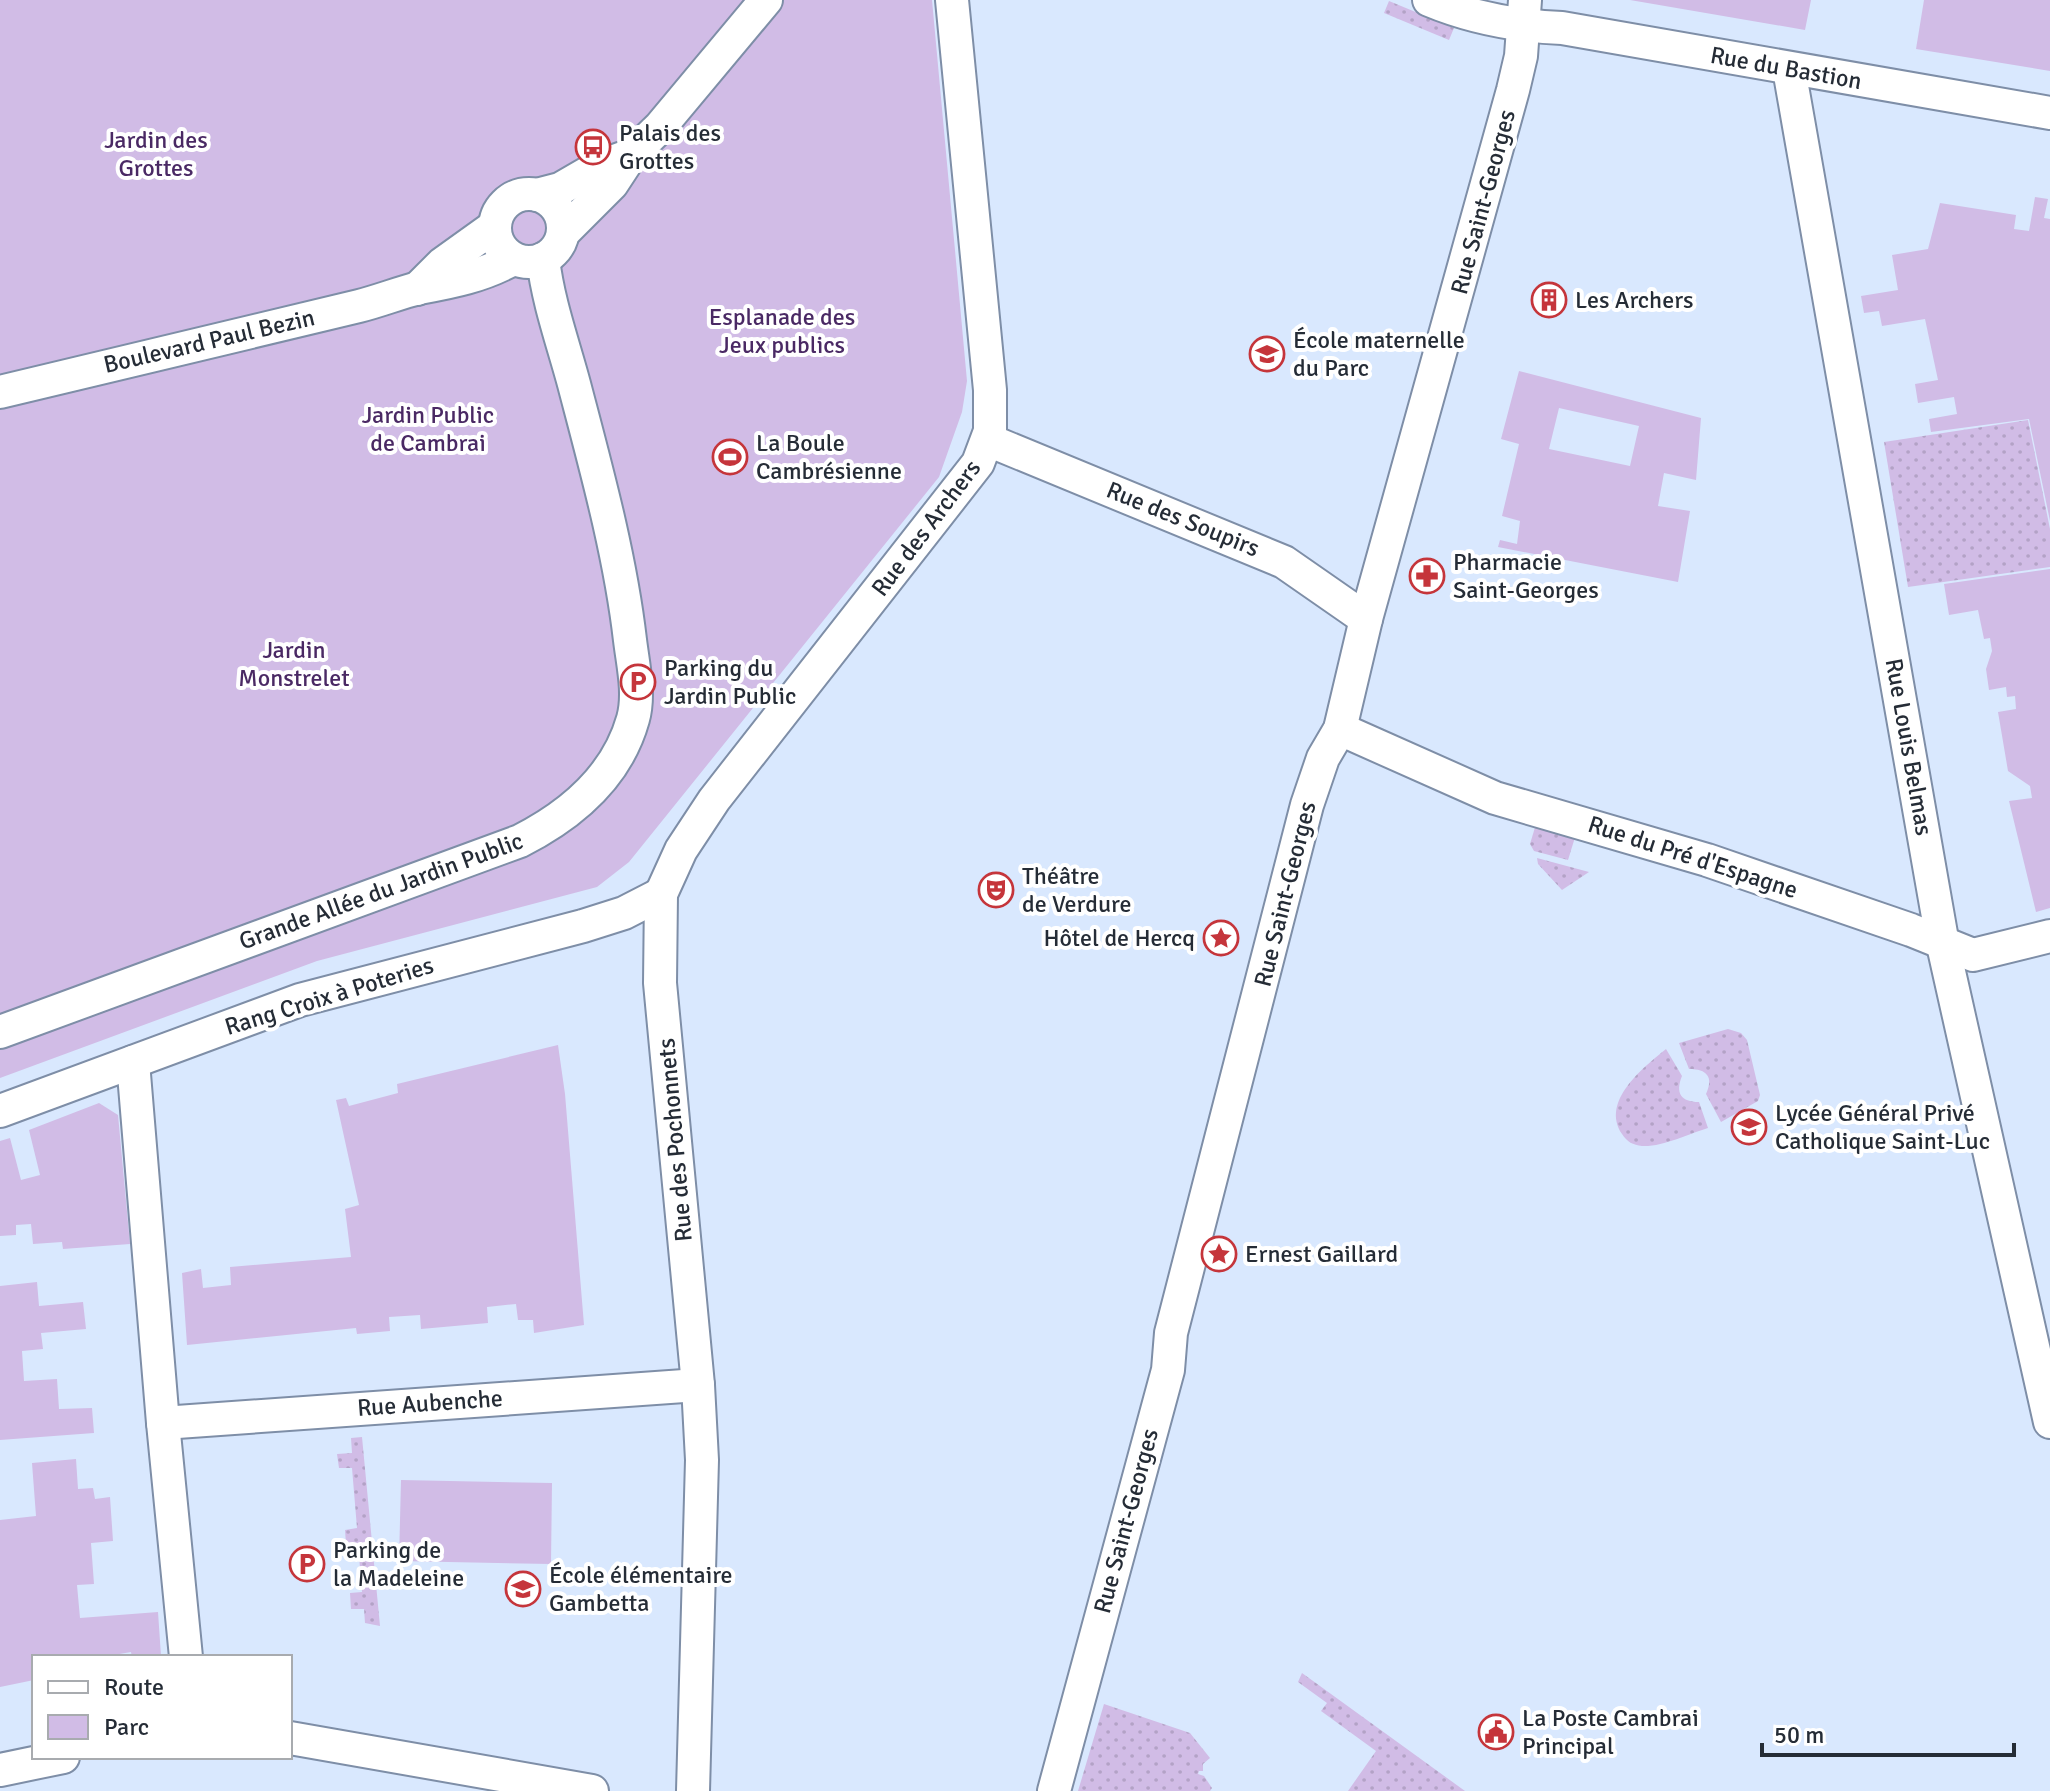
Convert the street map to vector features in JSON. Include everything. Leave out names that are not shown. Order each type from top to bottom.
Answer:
[{"type":"street","points":[[563,233],[612,184],[631,155],[660,127],[766,0]]},
{"type":"street","name":"Rue des Archers","points":[[661,894],[681,850],[714,800],[944,508],[978,463],[988,440],[990,390],[952,0]]},
{"type":"street","name":"Rue du Bastion","points":[[1429,0],[1473,16],[1523,13],[1562,28],[2050,113]]},
{"type":"street","name":"Rue Saint-Georges","points":[[1054,1791],[1168,1370],[1171,1333],[1307,805],[1323,758],[1340,729],[1366,619],[1513,90],[1521,56],[1523,13]]},
{"type":"street","name":"Rue Louis Belmas","points":[[1789,69],[1943,945],[2050,1422]]},
{"type":"street","points":[[537,195],[557,209],[563,233],[557,248],[528,259],[497,242],[495,226],[500,210],[518,195],[537,195],[560,189],[598,167],[631,155]]},
{"type":"street","name":"Boulevard Paul Bezin","points":[[417,289],[442,264],[495,226]]},
{"type":"street","name":"Boulevard Paul Bezin","points":[[0,392],[367,304],[417,289],[453,283],[528,259]]},
{"type":"street","name":"Grande Allée du Jardin Public","points":[[0,1032],[377,892],[492,853],[546,827],[573,809],[618,754],[634,716],[636,691],[628,622],[603,499],[549,295],[528,259]]},
{"type":"street","name":"Rue des Soupirs","points":[[988,440],[1275,557],[1366,619]]},
{"type":"street","name":"Rue du Pré d'Espagne","points":[[1340,729],[1495,798],[1707,860],[1911,930],[1973,955],[2050,936]]},
{"type":"street","name":"Rang Croix à Poteries","points":[[0,1111],[300,1000],[583,926],[624,913],[661,894]]},
{"type":"street","name":"Rue des Pochonnets","points":[[661,894],[660,983],[698,1385],[702,1460],[693,1791]]},
{"type":"street","points":[[133,1062],[186,1655]]},
{"type":"street","name":"Rue Aubenche","points":[[163,1423],[698,1385]]},
{"type":"street","points":[[292,1738],[592,1791]]},
{"type":"street","points":[[0,1770],[53,1759]]},
{"type":"green space","name":"Jardin Public de Cambrai","points":[[0,0],[932,0],[967,381],[962,412],[939,477],[629,862],[597,887],[317,961],[0,1078]]},
{"type":"green space","points":[[1630,0],[1811,0],[1805,30]]},
{"type":"green space","points":[[1924,0],[2050,0],[2050,71],[1916,49]]},
{"type":"green space","points":[[1389,1],[1454,28],[1449,40],[1384,13]]},
{"type":"green space","points":[[2035,197],[2048,199],[2044,218],[2050,219],[2050,521],[2029,419],[1931,432],[1929,419],[1957,414],[1954,397],[1918,403],[1915,384],[1938,380],[1925,319],[1882,326],[1879,311],[1864,313],[1861,296],[1898,290],[1892,255],[1928,249],[1940,203],[2016,215],[2014,229],[2029,231]]},
{"type":"green space","points":[[1519,371],[1701,418],[1696,480],[1664,473],[1658,506],[1690,511],[1678,582],[1498,547],[1500,540],[1517,544],[1520,521],[1502,516],[1519,444],[1501,439]],"holes":[[[1559,408],[1639,426],[1630,466],[1549,449]]]},
{"type":"green space","points":[[2028,420],[2050,529],[2050,567],[1908,587],[1884,442]]},
{"type":"green space","points":[[2050,569],[2050,908],[2036,912],[2009,801],[2032,798],[2030,786],[2008,771],[1998,712],[2016,709],[2015,696],[2007,697],[2006,687],[1989,690],[1986,669],[1992,651],[1990,638],[1984,639],[1978,610],[1949,615],[1944,584]]},
{"type":"green space","points":[[1536,824],[1576,834],[1568,860],[1534,851],[1530,844]]},
{"type":"green space","points":[[1537,858],[1589,872],[1562,890],[1538,864]]},
{"type":"green space","points":[[1728,1029],[1741,1033],[1747,1040],[1760,1095],[1758,1101],[1721,1122],[1706,1094],[1709,1083],[1707,1075],[1689,1069],[1679,1043]]},
{"type":"green space","points":[[558,1045],[565,1094],[584,1325],[534,1333],[533,1320],[518,1320],[516,1304],[487,1307],[488,1323],[421,1329],[420,1315],[389,1317],[390,1331],[357,1334],[356,1328],[187,1345],[182,1273],[201,1269],[203,1288],[231,1285],[230,1267],[351,1257],[345,1209],[359,1205],[336,1100],[346,1098],[349,1106],[398,1093],[397,1084]]},
{"type":"green space","points":[[1666,1049],[1682,1076],[1679,1087],[1681,1095],[1699,1102],[1708,1128],[1675,1140],[1636,1145],[1622,1134],[1616,1109],[1620,1097],[1637,1075]]},
{"type":"green space","points":[[99,1103],[118,1115],[130,1244],[63,1249],[62,1242],[33,1244],[31,1224],[16,1225],[16,1235],[0,1236],[0,1141],[10,1138],[21,1180],[40,1175],[29,1130]]},
{"type":"green space","points":[[37,1282],[39,1306],[83,1302],[86,1329],[41,1333],[43,1349],[22,1351],[24,1381],[57,1379],[59,1409],[92,1408],[94,1433],[0,1440],[0,1286]]},
{"type":"green space","points":[[362,1437],[380,1626],[365,1623],[364,1609],[351,1609],[350,1593],[362,1592],[358,1544],[346,1544],[345,1530],[357,1528],[352,1468],[339,1468],[337,1454],[352,1453],[351,1438]]},
{"type":"green space","points":[[76,1459],[78,1489],[93,1488],[95,1499],[110,1497],[113,1541],[91,1543],[94,1584],[77,1585],[80,1618],[158,1612],[161,1655],[132,1655],[131,1652],[114,1655],[32,1655],[32,1680],[0,1687],[0,1520],[36,1516],[32,1463]]},
{"type":"green space","points":[[401,1480],[552,1483],[551,1564],[399,1561]]},
{"type":"green space","points":[[1302,1673],[1465,1791],[1348,1791],[1376,1751],[1321,1711],[1327,1703],[1298,1682]]},
{"type":"green space","points":[[1104,1704],[1190,1733],[1210,1758],[1198,1774],[1204,1776],[1212,1788],[1210,1791],[1078,1791]]},
{"type":"place","name":"Palais des Grottes","points":[[593,147]]},
{"type":"place","name":"Les Archers","points":[[1549,300]]},
{"type":"place","name":"École maternelle du Parc","points":[[1267,354]]},
{"type":"place","name":"La Boule Cambrésienne","points":[[730,457]]},
{"type":"place","name":"Pharmacie Saint-Georges","points":[[1427,576]]},
{"type":"place","name":"Parking du Jardin Public","points":[[638,682]]},
{"type":"place","name":"Théâtre de Verdure","points":[[996,890]]},
{"type":"place","name":"Hôtel de Hercq","points":[[1221,938]]},
{"type":"place","name":"Lycée Général Privé Catholique Saint-Luc","points":[[1749,1127]]},
{"type":"place","name":"Ernest Gaillard","points":[[1219,1254]]},
{"type":"place","name":"Parking de la Madeleine","points":[[307,1564]]},
{"type":"place","name":"École élémentaire Gambetta","points":[[523,1589]]},
{"type":"place","name":"La Poste Cambrai Principal","points":[[1496,1732]]},
{"type":"park label","name":"Jardin des Grottes","points":[[156,154]]},
{"type":"park label","name":"Esplanade des Jeux publics","points":[[782,331]]},
{"type":"park label","name":"Jardin Monstrelet","points":[[294,664]]}]
